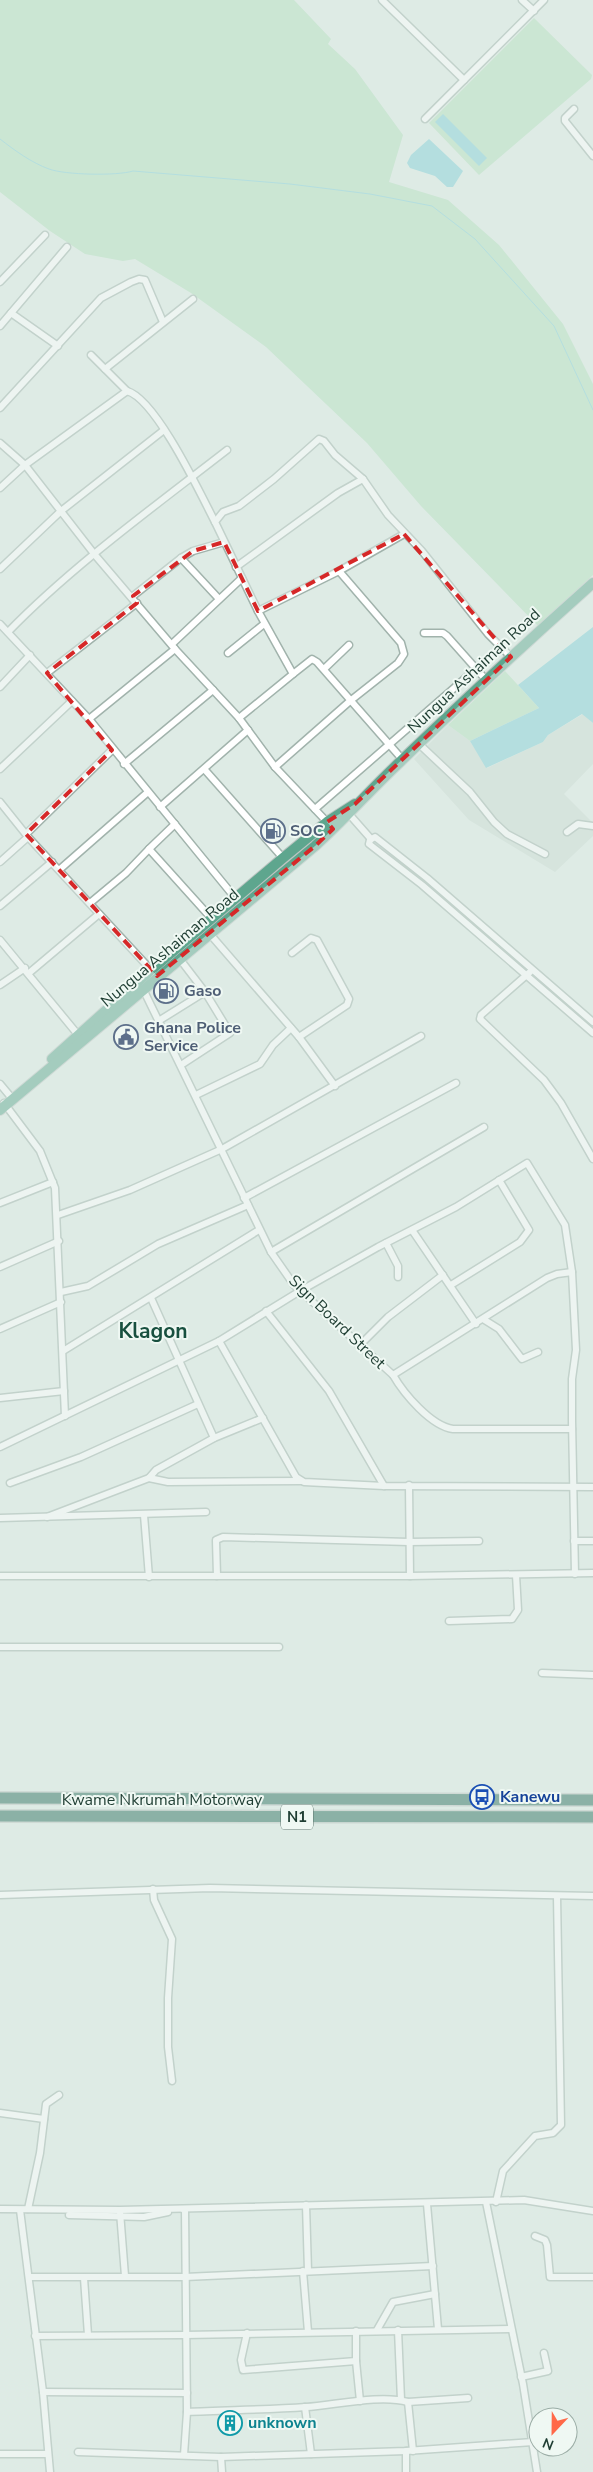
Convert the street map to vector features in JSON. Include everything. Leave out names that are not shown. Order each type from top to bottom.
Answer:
[{"type":"highway","name":"Kwame Nkrumah Motorway","points":[[0,1798],[593,1800]]},
{"type":"highway","name":"Kwame Nkrumah Motorway","points":[[0,1816],[593,1817]]},
{"type":"main road","name":"Nungua Ashaiman Road","points":[[154,973],[179,958],[209,933],[355,804],[511,657],[593,583]]},
{"type":"main road","name":"Nungua Ashaiman Road","points":[[4,1103],[72,1052],[212,919],[283,858],[349,814],[355,804]]},
{"type":"main road","name":"Nungua Ashaiman Road","points":[[4,1103],[79,1036],[141,985]]},
{"type":"street","points":[[522,0],[534,11]]},
{"type":"street","points":[[425,119],[544,0]]},
{"type":"street","points":[[385,1],[464,80]]},
{"type":"street","points":[[574,109],[565,118],[565,121],[593,156]]},
{"type":"street","points":[[0,282],[44,235]]},
{"type":"street","points":[[0,326],[67,247]]},
{"type":"street","points":[[0,408],[101,298],[139,279],[148,284],[163,322]]},
{"type":"street","points":[[105,369],[193,299]]},
{"type":"street","points":[[11,313],[58,346]]},
{"type":"street","points":[[91,355],[127,391],[136,394],[164,430],[192,477],[264,624],[293,674]]},
{"type":"street","points":[[0,488],[24,465],[127,391]]},
{"type":"street","points":[[0,569],[61,511],[164,430]]},
{"type":"street","points":[[215,522],[223,512],[239,506],[274,479],[319,439],[324,441],[335,455],[363,479],[388,515],[422,551],[488,634],[511,657]]},
{"type":"street","points":[[0,443],[24,465],[95,555],[133,596],[173,646],[239,718],[275,767],[330,826]]},
{"type":"street","points":[[8,632],[26,613],[95,555],[227,450]]},
{"type":"street","points":[[236,567],[338,493],[363,479]]},
{"type":"street","points":[[258,611],[339,571],[404,534]]},
{"type":"street","points":[[133,596],[181,558],[194,551],[224,542]]},
{"type":"street","points":[[181,558],[219,599]]},
{"type":"street","points":[[275,767],[350,701],[398,663],[404,654],[401,643],[339,571]]},
{"type":"street","points":[[89,719],[173,646],[242,578]]},
{"type":"street","points":[[47,673],[137,603]]},
{"type":"street","points":[[0,624],[89,719],[112,750],[236,899]]},
{"type":"street","points":[[228,653],[264,624]]},
{"type":"street","points":[[424,633],[443,633],[448,636],[487,681]]},
{"type":"street","points":[[324,669],[349,644]]},
{"type":"street","points":[[0,686],[30,655]]},
{"type":"street","points":[[239,718],[312,659],[324,669],[402,760]]},
{"type":"street","points":[[314,808],[476,668]]},
{"type":"street","points":[[124,764],[212,690]]},
{"type":"street","points":[[0,769],[72,701]]},
{"type":"street","points":[[160,807],[205,770],[248,730]]},
{"type":"street","points":[[419,744],[470,792],[494,822],[507,834],[545,854]]},
{"type":"street","points":[[0,862],[112,750]]},
{"type":"street","points":[[205,770],[283,858]]},
{"type":"street","points":[[59,870],[148,792]]},
{"type":"street","points":[[0,802],[27,835],[154,973]]},
{"type":"street","points":[[349,814],[371,838],[375,837],[427,878],[593,1022]]},
{"type":"street","points":[[90,903],[126,873],[175,824]]},
{"type":"street","points":[[567,832],[578,824],[593,826]]},
{"type":"street","points":[[371,838],[369,844],[422,885],[593,1033]]},
{"type":"street","points":[[149,849],[212,919]]},
{"type":"street","points":[[0,906],[52,862]]},
{"type":"street","points":[[422,885],[427,878]]},
{"type":"street","points":[[0,985],[27,971],[99,914]]},
{"type":"street","points":[[209,933],[299,1037],[335,1086]]},
{"type":"street","points":[[292,953],[311,938],[317,940],[349,999],[347,1005],[299,1037]]},
{"type":"street","points":[[0,940],[79,1036]]},
{"type":"street","points":[[179,958],[205,992],[230,1033],[181,1065]]},
{"type":"street","points":[[532,970],[481,1015],[480,1019],[544,1080],[561,1103],[593,1159]]},
{"type":"street","name":"Sign Board Street","points":[[141,985],[160,1020],[259,1230],[271,1252],[300,1291],[393,1375],[398,1384],[428,1416],[445,1428],[572,1429]]},
{"type":"street","points":[[160,1020],[205,992]]},
{"type":"street","points":[[196,1095],[260,1064],[273,1045],[291,1028]]},
{"type":"street","points":[[58,1215],[130,1190],[222,1149],[421,1036]]},
{"type":"street","points":[[244,1198],[456,1083]]},
{"type":"street","points":[[0,1084],[4,1103],[40,1151],[53,1182],[58,1215],[65,1416]]},
{"type":"street","points":[[271,1252],[484,1127]]},
{"type":"street","points":[[0,1447],[220,1341],[300,1291],[456,1207],[528,1163],[565,1225],[572,1272],[573,1333],[576,1350],[572,1379],[575,1574]]},
{"type":"street","points":[[451,1285],[520,1242],[529,1230],[499,1180]]},
{"type":"street","points":[[0,1202],[53,1182]]},
{"type":"street","points":[[61,1292],[88,1286],[158,1244],[248,1206]]},
{"type":"street","points":[[63,1351],[259,1230]]},
{"type":"street","points":[[412,1230],[476,1324]]},
{"type":"street","points":[[0,1268],[59,1240]]},
{"type":"street","points":[[386,1243],[398,1266],[398,1277]]},
{"type":"street","points":[[393,1375],[547,1278],[556,1274],[572,1272]]},
{"type":"street","points":[[360,1346],[394,1312],[443,1275]]},
{"type":"street","points":[[151,1298],[214,1438]]},
{"type":"street","points":[[0,1329],[61,1302]]},
{"type":"street","points":[[266,1311],[329,1391],[384,1486]]},
{"type":"street","points":[[483,1319],[499,1329],[522,1359],[538,1352]]},
{"type":"street","points":[[220,1341],[296,1477],[301,1480],[315,1484],[384,1486],[593,1487]]},
{"type":"street","points":[[0,1398],[64,1392]]},
{"type":"street","points":[[10,1483],[81,1457],[198,1404]]},
{"type":"street","points":[[47,1517],[149,1478],[156,1470],[214,1438],[263,1418]]},
{"type":"street","points":[[149,1478],[168,1482],[301,1480]]},
{"type":"street","points":[[409,1485],[410,1576]]},
{"type":"street","points":[[0,1518],[206,1512]]},
{"type":"street","points":[[144,1515],[149,1577]]},
{"type":"street","points":[[217,1576],[216,1540],[223,1537],[409,1542],[479,1541]]},
{"type":"street","points":[[574,1541],[593,1541]]},
{"type":"street","points":[[0,1576],[410,1576],[593,1573]]},
{"type":"street","points":[[449,1621],[512,1619],[518,1610],[516,1575]]},
{"type":"street","points":[[0,1647],[279,1647]]},
{"type":"street","points":[[542,1673],[593,1675]]},
{"type":"street","points":[[0,1895],[153,1889],[379,1891],[593,1896]]},
{"type":"street","points":[[153,1889],[154,1900],[172,1939],[168,1998],[168,2047],[172,2081]]},
{"type":"street","points":[[496,2202],[503,2171],[535,2136],[553,2133],[561,2126],[557,1896]]},
{"type":"street","points":[[28,2209],[40,2154],[46,2104],[59,2095]]},
{"type":"street","points":[[0,2113],[44,2119]]},
{"type":"street","points":[[69,2215],[306,2205],[535,2201],[593,2211]]},
{"type":"street","points":[[486,2202],[528,2415]]},
{"type":"street","points":[[427,2204],[438,2330]]},
{"type":"street","points":[[306,2205],[308,2332]]},
{"type":"street","points":[[0,2209],[120,2213]]},
{"type":"street","points":[[184,2455],[187,2412],[185,2209]]},
{"type":"street","points":[[20,2210],[43,2392],[50,2472]]},
{"type":"street","points":[[120,2213],[125,2276]]},
{"type":"street","points":[[535,2236],[545,2240],[547,2245],[550,2277],[593,2277]]},
{"type":"street","points":[[29,2277],[185,2277],[433,2266]]},
{"type":"street","points":[[84,2278],[88,2335]]},
{"type":"street","points":[[377,2330],[393,2302],[435,2294]]},
{"type":"street","points":[[35,2336],[185,2336],[356,2330],[510,2329]]},
{"type":"street","points":[[356,2330],[356,2361],[360,2401]]},
{"type":"street","points":[[398,2330],[401,2400]]},
{"type":"street","points":[[247,2333],[240,2360],[243,2370],[356,2361]]},
{"type":"street","points":[[521,2377],[548,2371],[544,2353]]},
{"type":"street","points":[[43,2392],[187,2393]]},
{"type":"street","points":[[187,2412],[305,2407],[360,2401],[401,2400],[408,2402],[468,2398]]},
{"type":"street","points":[[406,2472],[410,2451],[408,2402]]},
{"type":"street","points":[[305,2407],[311,2454]]},
{"type":"street","points":[[78,2452],[221,2458],[410,2451],[528,2442]]},
{"type":"street","points":[[0,2454],[47,2454]]},
{"type":"street","points":[[535,2457],[537,2472]]},
{"type":"street","points":[[221,2458],[222,2472]]},
{"type":"highlighted area","points":[[404,534],[511,657],[355,804],[327,822],[333,829],[315,846],[157,976],[26,834],[112,750],[47,673],[137,603],[133,596],[193,551],[224,542],[258,611]]},
{"type":"shaded area","points":[[583,714],[593,723],[593,764],[564,794],[593,823],[593,836],[555,872],[469,820],[414,759],[448,725],[470,741],[487,768],[543,742],[548,735]]},
{"type":"green space","points":[[0,0],[294,0],[331,39],[328,44],[355,69],[403,135],[389,182],[448,200],[499,245],[563,324],[593,384],[593,575],[538,626],[421,506],[367,443],[266,347],[191,293],[135,259],[123,261],[85,254],[50,231],[0,192]]},
{"type":"green space","points":[[534,18],[592,75],[591,79],[479,175],[429,123]]},
{"type":"green space","points":[[505,671],[539,708],[470,741],[448,725]]},
{"type":"water","points":[[443,114],[487,158],[479,166],[435,122]]},
{"type":"water","points":[[429,139],[463,171],[453,187],[447,187],[435,176],[410,168],[407,163],[411,155]]},
{"type":"water","points":[[593,627],[593,723],[582,714],[548,735],[543,742],[486,768],[470,741],[539,708],[518,685]]},
{"type":"waterway","points":[[0,139],[30,160],[57,171],[78,174],[125,173],[133,171],[290,184],[370,194],[432,206],[475,239],[554,326],[593,410]]},
{"type":"place","name":"SOC","points":[[273,831]]},
{"type":"place","name":"Gaso","points":[[166,991]]},
{"type":"place","name":"Ghana Police Service","points":[[126,1037]]},
{"type":"place","name":"Kanewu","points":[[482,1797]]},
{"type":"place","name":"unknown","points":[[230,2423]]},
{"type":"district","name":"Klagon","points":[[153,1331]]}]
